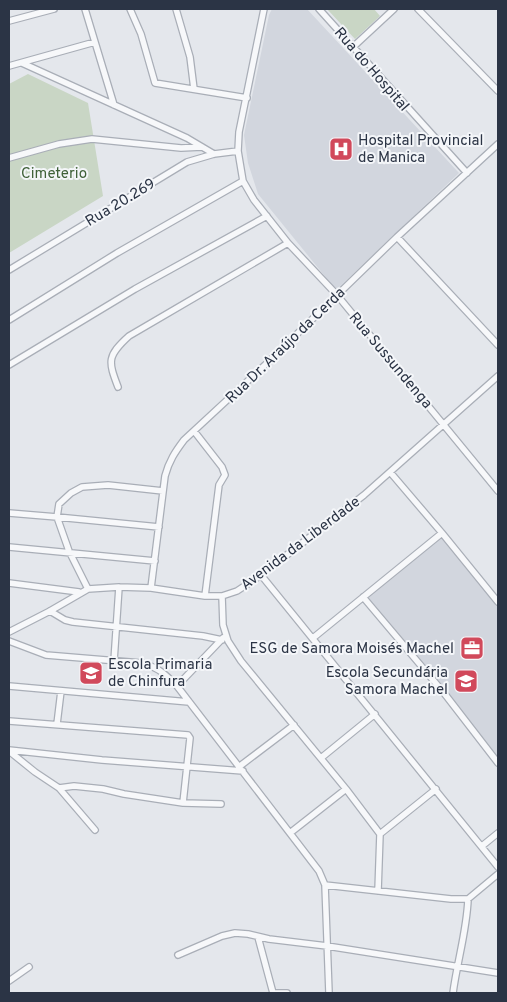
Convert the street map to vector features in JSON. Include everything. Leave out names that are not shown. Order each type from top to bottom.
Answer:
[{"type":"street","points":[[9,21],[54,9]]},
{"type":"street","points":[[85,9],[114,106]]},
{"type":"street","points":[[130,9],[141,34],[155,83],[247,98]]},
{"type":"street","points":[[176,9],[190,58],[194,89]]},
{"type":"street","name":"Rua Sussundenga","points":[[264,9],[239,132],[238,151],[243,181],[288,243],[337,295],[445,424],[498,491]]},
{"type":"street","name":"Rua do Hospital","points":[[319,9],[467,173]]},
{"type":"street","points":[[353,47],[394,9]]},
{"type":"street","points":[[418,9],[498,91]]},
{"type":"street","points":[[9,66],[95,42]]},
{"type":"street","points":[[22,63],[187,138],[214,154]]},
{"type":"street","points":[[9,158],[60,144],[92,139],[181,148],[202,147]]},
{"type":"street","name":"Rua Dr. Araújo da Cerda","points":[[151,588],[163,491],[168,464],[173,454],[194,431],[397,237],[498,144]]},
{"type":"street","name":"Rua 20.269","points":[[9,270],[187,162],[214,154],[238,151]]},
{"type":"street","points":[[9,320],[117,253],[243,181]]},
{"type":"street","points":[[9,365],[135,289],[267,216]]},
{"type":"street","points":[[397,237],[498,344]]},
{"type":"street","points":[[118,387],[111,369],[111,357],[116,348],[129,336],[288,243]]},
{"type":"street","name":"Avenida da Liberdade","points":[[9,632],[50,611],[79,592],[88,589],[119,587],[151,588],[205,596],[222,596],[236,591],[262,575],[364,495],[498,376]]},
{"type":"street","points":[[194,431],[222,467],[225,475],[219,485],[205,596]]},
{"type":"street","points":[[390,472],[498,602]]},
{"type":"street","points":[[88,589],[69,551],[57,517],[59,504],[71,493],[82,487],[108,485],[163,491]]},
{"type":"street","points":[[9,513],[159,528]]},
{"type":"street","points":[[313,638],[442,533]]},
{"type":"street","points":[[9,547],[155,560]]},
{"type":"street","points":[[262,575],[498,866]]},
{"type":"street","points":[[9,583],[79,592]]},
{"type":"street","points":[[114,661],[119,587]]},
{"type":"street","points":[[222,596],[223,625],[228,641],[241,661],[346,789],[380,834],[378,891]]},
{"type":"street","points":[[363,597],[444,693],[498,763]]},
{"type":"street","points":[[50,611],[65,620],[73,622],[203,636],[222,640]]},
{"type":"street","points":[[177,686],[226,635]]},
{"type":"street","points":[[9,642],[46,654],[142,663],[155,666],[177,686],[310,859],[325,885],[329,993]]},
{"type":"street","points":[[9,686],[189,702]]},
{"type":"street","points":[[57,724],[61,691]]},
{"type":"street","points":[[321,758],[376,714]]},
{"type":"street","points":[[9,721],[184,734],[190,738],[183,802]]},
{"type":"street","points":[[9,750],[241,769],[294,725]]},
{"type":"street","points":[[9,750],[35,772],[59,788],[95,830]]},
{"type":"street","points":[[59,788],[74,786],[183,802],[221,804]]},
{"type":"street","points":[[290,833],[346,789]]},
{"type":"street","points":[[380,834],[436,789]]},
{"type":"street","points":[[482,846],[498,833]]},
{"type":"street","points":[[325,885],[451,899],[468,899],[498,874]]},
{"type":"street","points":[[453,993],[468,899]]},
{"type":"street","points":[[178,955],[229,934],[248,934],[498,973]]},
{"type":"street","points":[[258,937],[273,993],[287,993]]},
{"type":"street","points":[[9,981],[29,967]]},
{"type":"shaded area","name":"Hospital Provincial de Manica","points":[[272,9],[307,9],[459,173],[336,290],[258,194],[248,163],[244,135],[269,15]]},
{"type":"shaded area","name":"Escola Secundária Samora Machel","points":[[441,533],[498,602],[498,761],[366,596]]},
{"type":"green space","points":[[327,9],[374,9],[380,16],[355,39]]},
{"type":"green space","name":"Cimeterio","points":[[28,74],[88,103],[103,196],[9,253],[9,84]]},
{"type":"place","name":"Hospital Provincial de Manica","points":[[341,149]]},
{"type":"place","name":"ESG de Samora Moisés Machel","points":[[472,648]]},
{"type":"place","name":"Escola Primaria de Chinfura","points":[[91,673]]},
{"type":"place","name":"Escola Secundária Samora Machel","points":[[466,681]]}]
